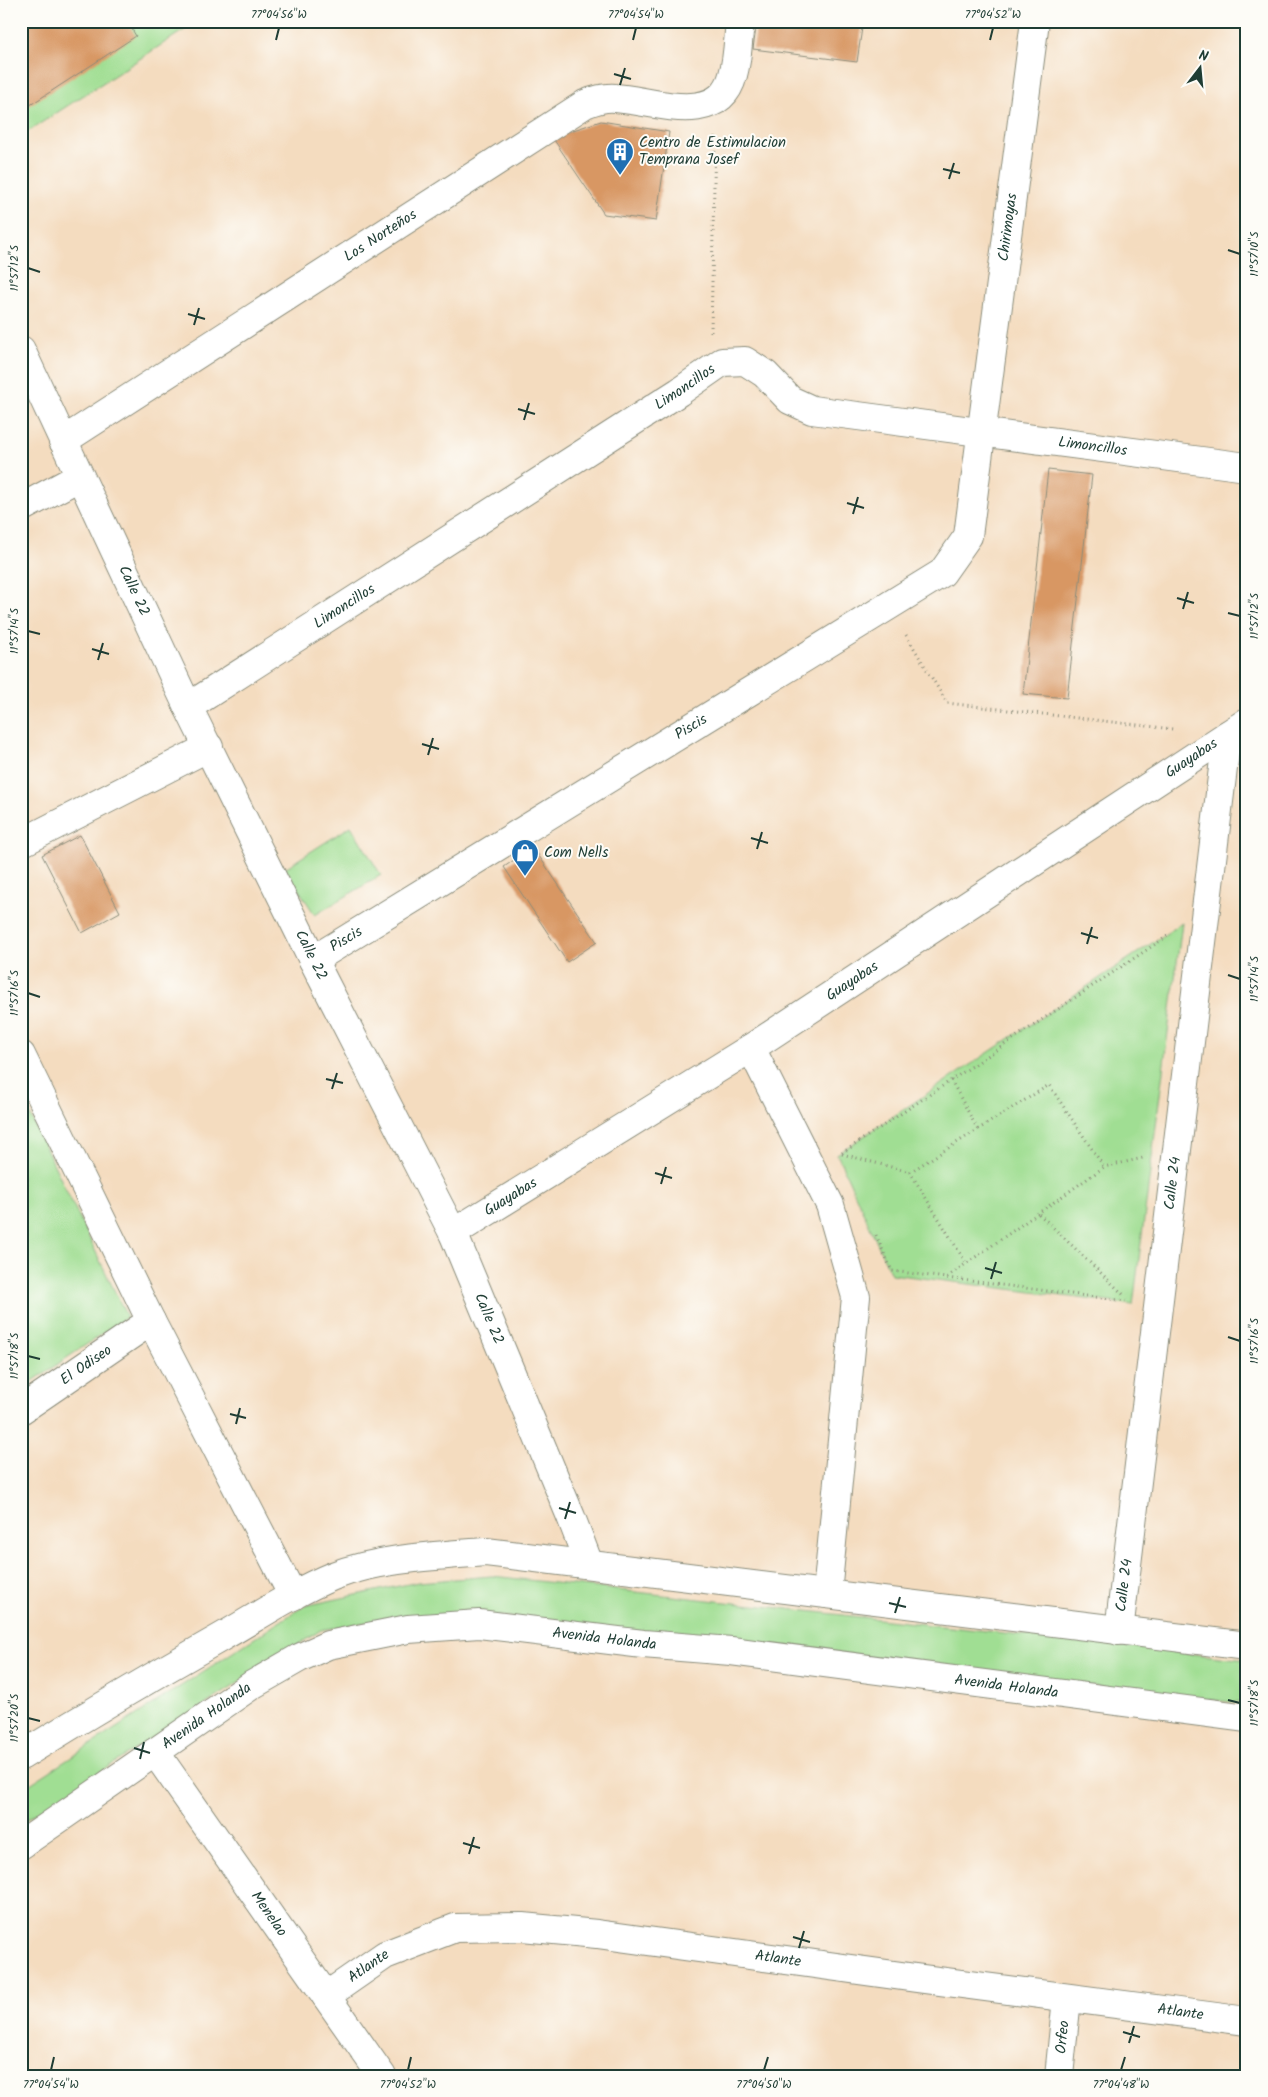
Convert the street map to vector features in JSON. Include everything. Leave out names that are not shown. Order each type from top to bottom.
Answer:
[{"type":"street","points":[[716,100],[729,86],[734,75],[740,21]]},
{"type":"street","name":"Chirimoyas","points":[[981,433],[1034,21]]},
{"type":"street","name":"Los Norteños","points":[[63,441],[585,104],[598,98],[613,98],[687,108],[703,107],[716,100]]},
{"type":"street","name":"Calle 22","points":[[21,350],[188,707],[313,960],[454,1233],[589,1564]]},
{"type":"street","name":"Limoncillos","points":[[188,707],[722,362],[745,361],[765,374],[790,400],[812,410],[1247,467]]},
{"type":"street","name":"Piscis","points":[[313,960],[942,573],[968,536],[981,433]]},
{"type":"street","points":[[21,508],[79,477]]},
{"type":"street","name":"Guayabas","points":[[454,1233],[751,1048],[1237,729]]},
{"type":"street","name":"Calle 24","points":[[1119,1631],[1237,729]]},
{"type":"street","points":[[21,843],[209,747]]},
{"type":"street","points":[[751,1048],[830,1205],[856,1298],[827,1594]]},
{"type":"street","points":[[21,1055],[152,1321],[293,1596]]},
{"type":"street","name":"El Odiseo","points":[[21,1410],[152,1321]]},
{"type":"street","points":[[21,1756],[99,1707],[293,1596],[334,1576],[374,1565],[429,1557],[486,1552],[1247,1646]]},
{"type":"street","name":"Avenida Holanda","points":[[21,1845],[252,1685],[299,1658],[328,1645],[408,1629],[479,1624],[643,1644],[730,1651],[1247,1718]]},
{"type":"street","name":"Menelao","points":[[155,1752],[382,2076]]},
{"type":"street","name":"Atlante","points":[[326,1996],[384,1955],[455,1928],[522,1927],[597,1934],[1247,2021]]},
{"type":"street","name":"Orfeo","points":[[1059,2076],[1066,1998]]},
{"type":"path","points":[[710,370],[716,100]]},
{"type":"path","points":[[889,607],[947,702],[1237,729]]},
{"type":"path","points":[[841,1154],[1177,929]]},
{"type":"path","points":[[951,1080],[978,1130]]},
{"type":"path","points":[[910,1172],[1049,1085],[1104,1167]]},
{"type":"path","points":[[841,1154],[844,1162]]},
{"type":"path","points":[[841,1154],[910,1172],[966,1263]]},
{"type":"path","points":[[947,1277],[1104,1167],[1148,1157]]},
{"type":"path","points":[[873,1230],[892,1271],[1131,1301],[1039,1214]]},
{"type":"green space","points":[[21,21],[198,21],[21,136]]},
{"type":"green space","points":[[351,826],[381,875],[315,915],[285,868]]},
{"type":"green space","points":[[1182,923],[1133,1305],[891,1274],[837,1154]]},
{"type":"green space","points":[[21,1096],[127,1317],[21,1389]]},
{"type":"green space","points":[[492,1576],[1247,1660],[1247,1704],[484,1614],[390,1618],[321,1630],[21,1823],[21,1790],[304,1606],[418,1582]]},
{"type":"building","points":[[21,21],[127,21],[136,36],[21,111]]},
{"type":"building","points":[[757,21],[863,21],[857,62],[753,49]]},
{"type":"building","name":"Centro de Estimulacion Temprana Josef","points":[[601,121],[669,132],[656,221],[604,214],[552,137]]},
{"type":"building","points":[[1048,470],[1092,475],[1067,698],[1023,694]]},
{"type":"building","points":[[80,835],[120,912],[82,933],[42,855]]},
{"type":"building","points":[[533,847],[597,942],[567,962],[504,867]]},
{"type":"place","name":"Centro de Estimulacion Temprana Josef","points":[[620,176]]},
{"type":"place","name":"Com Nells","points":[[525,877]]}]
